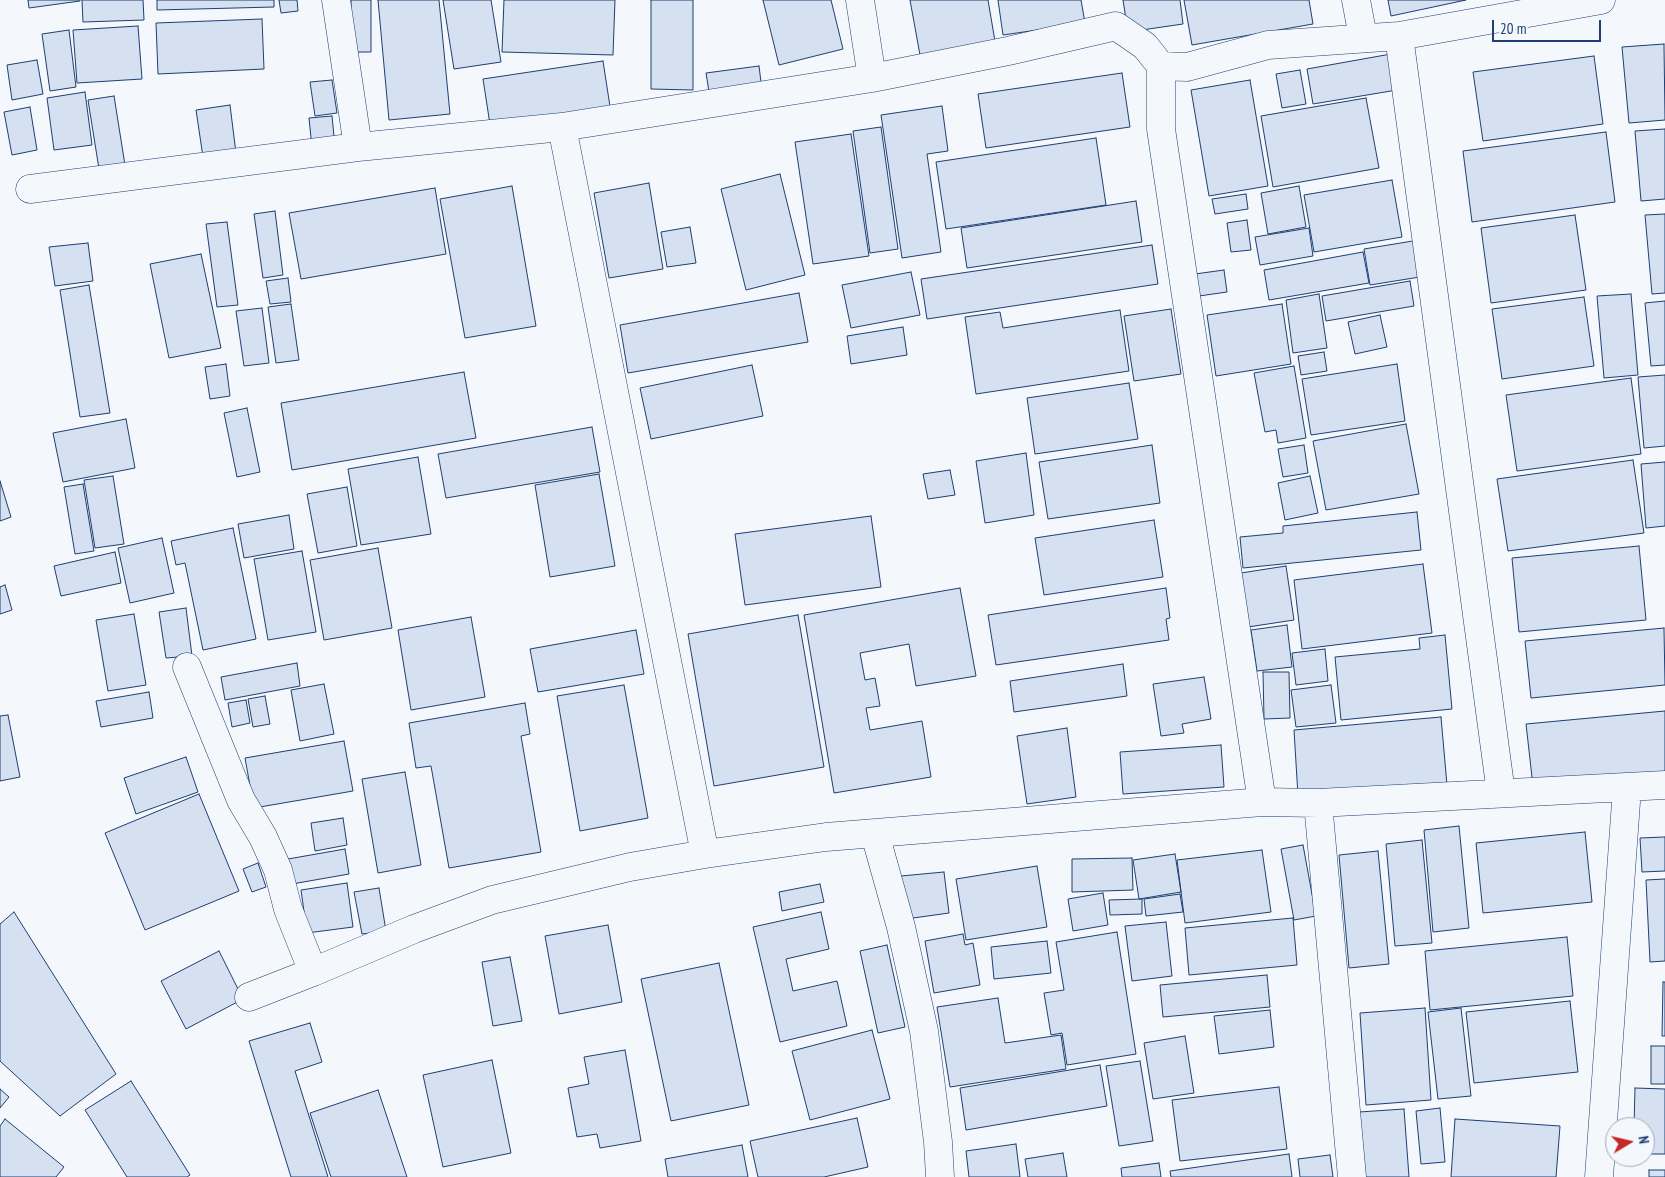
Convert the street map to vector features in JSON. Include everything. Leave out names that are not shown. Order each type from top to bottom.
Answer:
[{"type":"street","points":[[336,0],[358,147]]},
{"type":"street","points":[[860,0],[872,78]]},
{"type":"street","points":[[1356,0],[1364,37]]},
{"type":"street","points":[[1161,66],[1187,66],[1268,45],[1399,36],[1602,0]]},
{"type":"street","points":[[30,189],[358,147],[562,127],[872,78],[1008,51],[1116,26],[1145,46],[1161,66],[1161,129],[1262,802]]},
{"type":"street","points":[[1399,36],[1501,793]]},
{"type":"street","points":[[562,127],[705,854]]},
{"type":"street","points":[[187,667],[240,800],[263,837],[278,870],[288,909],[313,972]]},
{"type":"street","points":[[248,997],[313,972],[414,929],[492,900],[630,867],[705,854],[826,837],[1262,802],[1318,803],[1665,786]]},
{"type":"street","points":[[1599,1177],[1627,788]]},
{"type":"street","points":[[1318,803],[1352,1177]]},
{"type":"street","points":[[875,834],[901,927],[924,1031],[938,1142],[940,1177]]},
{"type":"building","points":[[28,0],[80,0],[80,1],[29,8]]},
{"type":"building","points":[[82,0],[143,0],[144,20],[83,22]]},
{"type":"building","points":[[157,0],[274,0],[274,7],[157,10]]},
{"type":"building","points":[[279,0],[297,0],[298,11],[281,13]]},
{"type":"building","points":[[351,0],[371,0],[371,52],[351,52]]},
{"type":"building","points":[[378,0],[439,0],[450,114],[389,120]]},
{"type":"building","points":[[443,0],[491,0],[501,62],[454,69]]},
{"type":"building","points":[[504,0],[615,0],[613,55],[502,52]]},
{"type":"building","points":[[651,0],[693,0],[693,90],[651,89]]},
{"type":"building","points":[[763,0],[831,0],[843,49],[779,65]]},
{"type":"building","points":[[910,0],[988,0],[997,53],[922,66]]},
{"type":"building","points":[[998,0],[1081,0],[1085,23],[1003,35]]},
{"type":"building","points":[[1123,0],[1180,0],[1183,24],[1128,32]]},
{"type":"building","points":[[1184,0],[1309,0],[1313,24],[1192,45]]},
{"type":"building","points":[[1388,0],[1466,0],[1391,16]]},
{"type":"building","points":[[262,19],[264,69],[158,74],[156,23]]},
{"type":"building","points":[[138,26],[142,79],[77,83],[73,30]]},
{"type":"building","points":[[69,30],[76,87],[50,91],[42,34]]},
{"type":"building","points":[[1664,44],[1665,120],[1629,123],[1622,47]]},
{"type":"building","points":[[1391,54],[1397,90],[1313,104],[1307,69]]},
{"type":"building","points":[[1594,56],[1603,124],[1483,141],[1473,72]]},
{"type":"building","points":[[37,60],[43,94],[12,100],[7,65]]},
{"type":"building","points":[[603,61],[611,113],[491,131],[483,79]]},
{"type":"building","points":[[759,66],[762,90],[710,98],[706,73]]},
{"type":"building","points":[[1300,70],[1306,104],[1282,108],[1276,74]]},
{"type":"building","points":[[1122,73],[1130,127],[986,148],[978,94]]},
{"type":"building","points":[[332,80],[337,113],[315,116],[310,82]]},
{"type":"building","points":[[1250,80],[1268,186],[1209,196],[1191,90]]},
{"type":"building","points":[[85,92],[92,145],[54,150],[47,98]]},
{"type":"building","points":[[114,96],[125,165],[99,169],[88,100]]},
{"type":"building","points":[[1366,98],[1379,168],[1273,187],[1261,116]]},
{"type":"building","points":[[230,105],[236,153],[203,157],[196,110]]},
{"type":"building","points":[[942,106],[948,151],[927,154],[941,252],[902,258],[881,115]]},
{"type":"building","points":[[30,107],[37,150],[12,155],[4,112]]},
{"type":"building","points":[[332,116],[335,146],[312,148],[309,118]]},
{"type":"building","points":[[881,127],[898,249],[870,253],[853,131]]},
{"type":"building","points":[[1665,129],[1665,199],[1641,201],[1635,131]]},
{"type":"building","points":[[1606,132],[1615,202],[1472,222],[1463,151]]},
{"type":"building","points":[[851,134],[869,256],[813,264],[795,142]]},
{"type":"building","points":[[1096,138],[1106,205],[946,229],[936,162]]},
{"type":"building","points":[[780,174],[805,275],[746,290],[721,189]]},
{"type":"building","points":[[1392,180],[1402,237],[1314,252],[1304,195]]},
{"type":"building","points":[[649,183],[663,269],[609,278],[594,193]]},
{"type":"building","points":[[512,186],[536,326],[465,338],[440,199]]},
{"type":"building","points":[[1299,186],[1306,227],[1268,234],[1261,193]]},
{"type":"building","points":[[435,188],[446,254],[301,279],[289,213]]},
{"type":"building","points":[[1246,194],[1248,209],[1215,214],[1212,199]]},
{"type":"building","points":[[1136,201],[1142,242],[967,268],[961,228]]},
{"type":"building","points":[[275,211],[283,275],[263,278],[254,214]]},
{"type":"building","points":[[1665,214],[1665,293],[1652,294],[1645,215]]},
{"type":"building","points":[[1575,215],[1586,290],[1491,303],[1481,228]]},
{"type":"building","points":[[1247,220],[1251,250],[1231,252],[1227,223]]},
{"type":"building","points":[[227,222],[238,305],[217,307],[206,224]]},
{"type":"building","points":[[690,227],[696,263],[667,267],[661,232]]},
{"type":"building","points":[[1309,228],[1313,256],[1260,265],[1255,237]]},
{"type":"building","points":[[1419,240],[1426,276],[1370,285],[1364,249]]},
{"type":"building","points":[[88,243],[93,281],[55,286],[49,247]]},
{"type":"building","points":[[1152,245],[1158,284],[927,319],[921,279]]},
{"type":"building","points":[[1363,252],[1369,283],[1269,300],[1264,270]]},
{"type":"building","points":[[201,254],[221,348],[169,358],[150,264]]},
{"type":"building","points":[[1224,270],[1227,292],[1199,296],[1195,274]]},
{"type":"building","points":[[911,272],[920,315],[851,328],[842,285]]},
{"type":"building","points":[[288,278],[291,302],[270,304],[266,281]]},
{"type":"building","points":[[1410,281],[1414,306],[1326,321],[1322,296]]},
{"type":"building","points":[[89,285],[110,413],[80,417],[60,290]]},
{"type":"building","points":[[799,293],[808,342],[628,373],[620,325]]},
{"type":"building","points":[[1319,294],[1327,348],[1293,353],[1286,300]]},
{"type":"building","points":[[1631,294],[1638,375],[1604,378],[1597,296]]},
{"type":"building","points":[[1584,297],[1594,366],[1502,379],[1492,309]]},
{"type":"building","points":[[1665,301],[1665,365],[1651,366],[1645,303]]},
{"type":"building","points":[[291,304],[299,360],[276,363],[268,307]]},
{"type":"building","points":[[1282,304],[1291,364],[1216,376],[1207,315]]},
{"type":"building","points":[[262,308],[269,363],[244,366],[236,311]]},
{"type":"building","points":[[1171,309],[1181,374],[1134,381],[1124,316]]},
{"type":"building","points":[[1120,310],[1129,371],[976,394],[965,317],[1000,312],[1003,328]]},
{"type":"building","points":[[1380,315],[1387,347],[1355,354],[1348,322]]},
{"type":"building","points":[[903,327],[907,355],[851,364],[847,336]]},
{"type":"building","points":[[1324,352],[1327,371],[1301,375],[1298,356]]},
{"type":"building","points":[[226,364],[230,396],[210,399],[205,367]]},
{"type":"building","points":[[1397,364],[1405,421],[1311,435],[1302,379]]},
{"type":"building","points":[[752,365],[763,416],[651,439],[640,388]]},
{"type":"building","points":[[1294,366],[1306,438],[1278,443],[1276,430],[1265,432],[1254,373]]},
{"type":"building","points":[[464,372],[476,438],[292,470],[281,403]]},
{"type":"building","points":[[1665,375],[1665,446],[1644,448],[1638,377]]},
{"type":"building","points":[[1631,378],[1641,454],[1517,471],[1506,395]]},
{"type":"building","points":[[1129,383],[1138,439],[1035,454],[1027,398]]},
{"type":"building","points":[[247,408],[260,472],[237,477],[224,413]]},
{"type":"building","points":[[126,419],[135,468],[63,482],[53,433]]},
{"type":"building","points":[[1406,424],[1419,494],[1326,510],[1313,441]]},
{"type":"building","points":[[592,427],[600,472],[446,498],[438,454]]},
{"type":"building","points":[[1152,445],[1160,503],[1048,519],[1039,462]]},
{"type":"building","points":[[1304,445],[1308,473],[1283,477],[1278,449]]},
{"type":"building","points":[[1026,453],[1034,515],[985,523],[976,461]]},
{"type":"building","points":[[418,457],[431,534],[361,545],[348,469]]},
{"type":"building","points":[[1633,460],[1644,533],[1508,551],[1497,479]]},
{"type":"building","points":[[1665,462],[1665,526],[1646,528],[1641,464]]},
{"type":"building","points":[[950,470],[955,495],[928,499],[923,474]]},
{"type":"building","points":[[599,474],[615,566],[550,577],[535,485]]},
{"type":"building","points":[[113,476],[124,544],[95,548],[84,480]]},
{"type":"building","points":[[1310,476],[1318,513],[1285,520],[1278,483]]},
{"type":"building","points":[[0,481],[11,517],[0,521]]},
{"type":"building","points":[[83,484],[94,551],[75,554],[64,487]]},
{"type":"building","points":[[347,487],[357,546],[318,553],[307,494]]},
{"type":"building","points":[[1417,512],[1421,550],[1243,568],[1240,537],[1283,533],[1283,526]]},
{"type":"building","points":[[289,515],[294,549],[244,558],[238,524]]},
{"type":"building","points":[[871,516],[881,587],[745,605],[735,534]]},
{"type":"building","points":[[1154,520],[1163,577],[1044,595],[1035,538]]},
{"type":"building","points":[[233,528],[256,639],[203,650],[185,563],[176,565],[171,541]]},
{"type":"building","points":[[162,538],[174,593],[130,603],[118,548]]},
{"type":"building","points":[[1639,546],[1646,620],[1519,632],[1512,558]]},
{"type":"building","points":[[378,548],[392,628],[324,640],[310,560]]},
{"type":"building","points":[[302,551],[316,632],[268,640],[254,559]]},
{"type":"building","points":[[115,552],[121,583],[61,596],[54,566]]},
{"type":"building","points":[[1423,564],[1432,633],[1302,649],[1294,580]]},
{"type":"building","points":[[1286,566],[1294,620],[1248,627],[1241,573]]},
{"type":"building","points":[[5,585],[12,610],[0,614],[0,587]]},
{"type":"building","points":[[960,588],[976,676],[916,686],[909,644],[860,653],[865,680],[875,678],[880,706],[866,708],[870,730],[922,721],[931,777],[834,793],[804,615]]},
{"type":"building","points":[[1166,588],[1170,618],[1166,619],[1169,640],[996,665],[988,615]]},
{"type":"building","points":[[186,608],[192,656],[166,658],[159,612]]},
{"type":"building","points":[[134,614],[146,685],[108,691],[96,620]]},
{"type":"building","points":[[798,615],[824,767],[714,786],[688,634]]},
{"type":"building","points":[[471,617],[485,697],[411,710],[398,630]]},
{"type":"building","points":[[1287,625],[1292,667],[1257,671],[1251,630]]},
{"type":"building","points":[[1664,628],[1665,685],[1531,698],[1525,641]]},
{"type":"building","points":[[636,630],[644,674],[538,692],[530,649]]},
{"type":"building","points":[[1445,635],[1452,709],[1341,720],[1335,657],[1420,649],[1419,638]]},
{"type":"building","points":[[1325,649],[1328,681],[1296,685],[1292,653]]},
{"type":"building","points":[[297,663],[300,686],[225,700],[221,677]]},
{"type":"building","points":[[1123,664],[1127,696],[1014,712],[1010,681]]},
{"type":"building","points":[[1263,672],[1289,672],[1290,718],[1264,719]]},
{"type":"building","points":[[1204,677],[1211,719],[1182,724],[1184,733],[1161,736],[1153,684]]},
{"type":"building","points":[[324,684],[334,734],[300,741],[291,690]]},
{"type":"building","points":[[624,685],[648,818],[580,831],[557,696]]},
{"type":"building","points":[[1331,685],[1336,723],[1296,727],[1291,690]]},
{"type":"building","points":[[149,692],[153,718],[101,727],[96,701]]},
{"type":"building","points":[[265,696],[270,724],[253,727],[248,699]]},
{"type":"building","points":[[246,700],[250,723],[232,727],[228,703]]},
{"type":"building","points":[[525,703],[530,734],[521,736],[541,852],[449,868],[431,766],[416,768],[409,723]]},
{"type":"building","points":[[1665,711],[1665,773],[1533,786],[1526,724]]},
{"type":"building","points":[[8,715],[20,777],[0,781],[0,716]]},
{"type":"building","points":[[1441,717],[1447,785],[1298,796],[1294,730]]},
{"type":"building","points":[[1067,728],[1076,797],[1027,804],[1017,736]]},
{"type":"building","points":[[344,741],[353,791],[254,808],[245,758]]},
{"type":"building","points":[[1221,745],[1224,787],[1123,794],[1120,752]]},
{"type":"building","points":[[186,757],[198,792],[136,814],[124,778]]},
{"type":"building","points":[[405,772],[421,865],[378,873],[362,779]]},
{"type":"building","points":[[199,794],[239,891],[145,930],[105,833]]},
{"type":"building","points":[[343,818],[347,845],[315,851],[311,823]]},
{"type":"building","points":[[1459,826],[1469,928],[1433,932],[1424,830]]},
{"type":"building","points":[[1585,832],[1592,902],[1483,913],[1476,843]]},
{"type":"building","points":[[1665,837],[1665,871],[1642,872],[1640,838]]},
{"type":"building","points":[[1422,840],[1432,943],[1395,946],[1386,844]]},
{"type":"building","points":[[1303,845],[1316,916],[1294,920],[1281,849]]},
{"type":"building","points":[[345,849],[349,874],[292,884],[288,859]]},
{"type":"building","points":[[1262,850],[1271,912],[1185,923],[1177,860]]},
{"type":"building","points":[[1378,851],[1389,964],[1349,968],[1339,855]]},
{"type":"building","points":[[1175,854],[1181,892],[1139,899],[1133,860]]},
{"type":"building","points":[[1132,858],[1133,890],[1072,892],[1072,859]]},
{"type":"building","points":[[258,863],[266,887],[252,892],[243,869]]},
{"type":"building","points":[[1037,866],[1047,927],[966,940],[956,879]]},
{"type":"building","points":[[944,872],[949,913],[906,919],[901,876]]},
{"type":"building","points":[[1665,879],[1665,961],[1650,962],[1646,880]]},
{"type":"building","points":[[347,883],[353,927],[307,933],[301,890]]},
{"type":"building","points":[[820,884],[824,902],[782,911],[779,892]]},
{"type":"building","points":[[379,888],[386,931],[362,934],[354,892]]},
{"type":"building","points":[[1103,893],[1108,925],[1073,931],[1068,899]]},
{"type":"building","points":[[1180,894],[1183,912],[1146,916],[1144,899]]},
{"type":"building","points":[[1142,899],[1142,914],[1110,915],[1109,900]]},
{"type":"building","points":[[14,912],[116,1074],[60,1116],[0,1061],[0,924]]},
{"type":"building","points":[[821,912],[829,949],[786,959],[793,991],[837,981],[847,1026],[780,1042],[753,927]]},
{"type":"building","points":[[1293,918],[1297,965],[1189,975],[1185,928]]},
{"type":"building","points":[[1166,922],[1172,976],[1132,981],[1125,926]]},
{"type":"building","points":[[608,925],[622,1002],[559,1014],[545,936]]},
{"type":"building","points":[[1117,932],[1136,1054],[1067,1065],[1062,1033],[1051,1035],[1044,993],[1064,990],[1056,942]]},
{"type":"building","points":[[963,934],[965,945],[973,943],[980,985],[934,993],[925,941]]},
{"type":"building","points":[[1567,937],[1573,996],[1430,1010],[1425,951]]},
{"type":"building","points":[[1047,941],[1051,973],[994,979],[991,947]]},
{"type":"building","points":[[887,945],[905,1027],[878,1033],[860,951]]},
{"type":"building","points":[[219,951],[243,999],[186,1029],[161,981]]},
{"type":"building","points":[[510,957],[522,1021],[493,1026],[482,962]]},
{"type":"building","points":[[719,963],[749,1105],[671,1121],[641,979]]},
{"type":"building","points":[[1267,975],[1270,1007],[1163,1017],[1160,985]]},
{"type":"building","points":[[1663,982],[1665,982],[1665,1036],[1662,1036]]},
{"type":"building","points":[[998,998],[1005,1043],[1061,1035],[1066,1069],[950,1087],[937,1007]]},
{"type":"building","points":[[1570,1001],[1578,1072],[1474,1083],[1466,1012]]},
{"type":"building","points":[[1425,1008],[1431,1100],[1366,1105],[1360,1013]]},
{"type":"building","points":[[1461,1008],[1471,1096],[1438,1099],[1428,1012]]},
{"type":"building","points":[[1270,1010],[1274,1047],[1219,1054],[1214,1016]]},
{"type":"building","points":[[310,1023],[322,1062],[295,1071],[328,1177],[291,1177],[249,1041]]},
{"type":"building","points":[[872,1030],[890,1099],[810,1120],[792,1051]]},
{"type":"building","points":[[1185,1036],[1194,1093],[1153,1099],[1144,1043]]},
{"type":"building","points":[[1651,1046],[1665,1046],[1665,1084],[1651,1084]]},
{"type":"building","points":[[625,1050],[641,1141],[600,1148],[597,1134],[577,1137],[568,1088],[589,1084],[584,1057]]},
{"type":"building","points":[[492,1060],[511,1153],[443,1167],[423,1075]]},
{"type":"building","points":[[1140,1061],[1153,1141],[1119,1146],[1106,1066]]},
{"type":"building","points":[[1100,1065],[1107,1106],[966,1130],[960,1088]]},
{"type":"building","points":[[131,1081],[190,1175],[187,1177],[127,1177],[85,1110]]},
{"type":"building","points":[[1279,1087],[1287,1149],[1180,1161],[1172,1100]]},
{"type":"building","points":[[1635,1088],[1665,1089],[1665,1154],[1655,1154],[1655,1117],[1634,1117]]},
{"type":"building","points":[[0,1089],[9,1097],[0,1108]]},
{"type":"building","points":[[378,1090],[407,1177],[331,1177],[310,1113]]},
{"type":"building","points":[[1440,1108],[1445,1162],[1421,1164],[1416,1111]]},
{"type":"building","points":[[1404,1109],[1409,1177],[1363,1177],[1359,1112]]},
{"type":"building","points":[[857,1118],[868,1167],[824,1177],[758,1177],[750,1141]]},
{"type":"building","points":[[5,1119],[64,1167],[56,1177],[0,1177],[0,1126]]},
{"type":"building","points":[[1455,1119],[1560,1126],[1556,1177],[1451,1177]]},
{"type":"building","points":[[1016,1144],[1020,1177],[969,1177],[966,1151]]},
{"type":"building","points":[[742,1145],[748,1177],[668,1177],[665,1159]]},
{"type":"building","points":[[1063,1153],[1067,1177],[1028,1177],[1025,1159]]},
{"type":"building","points":[[1289,1154],[1292,1177],[1171,1177],[1170,1171]]},
{"type":"building","points":[[1330,1155],[1333,1177],[1300,1177],[1298,1159]]},
{"type":"building","points":[[1159,1163],[1161,1177],[1122,1177],[1121,1168]]},
{"type":"building","points":[[1649,1170],[1665,1170],[1665,1177],[1649,1177]]}]
